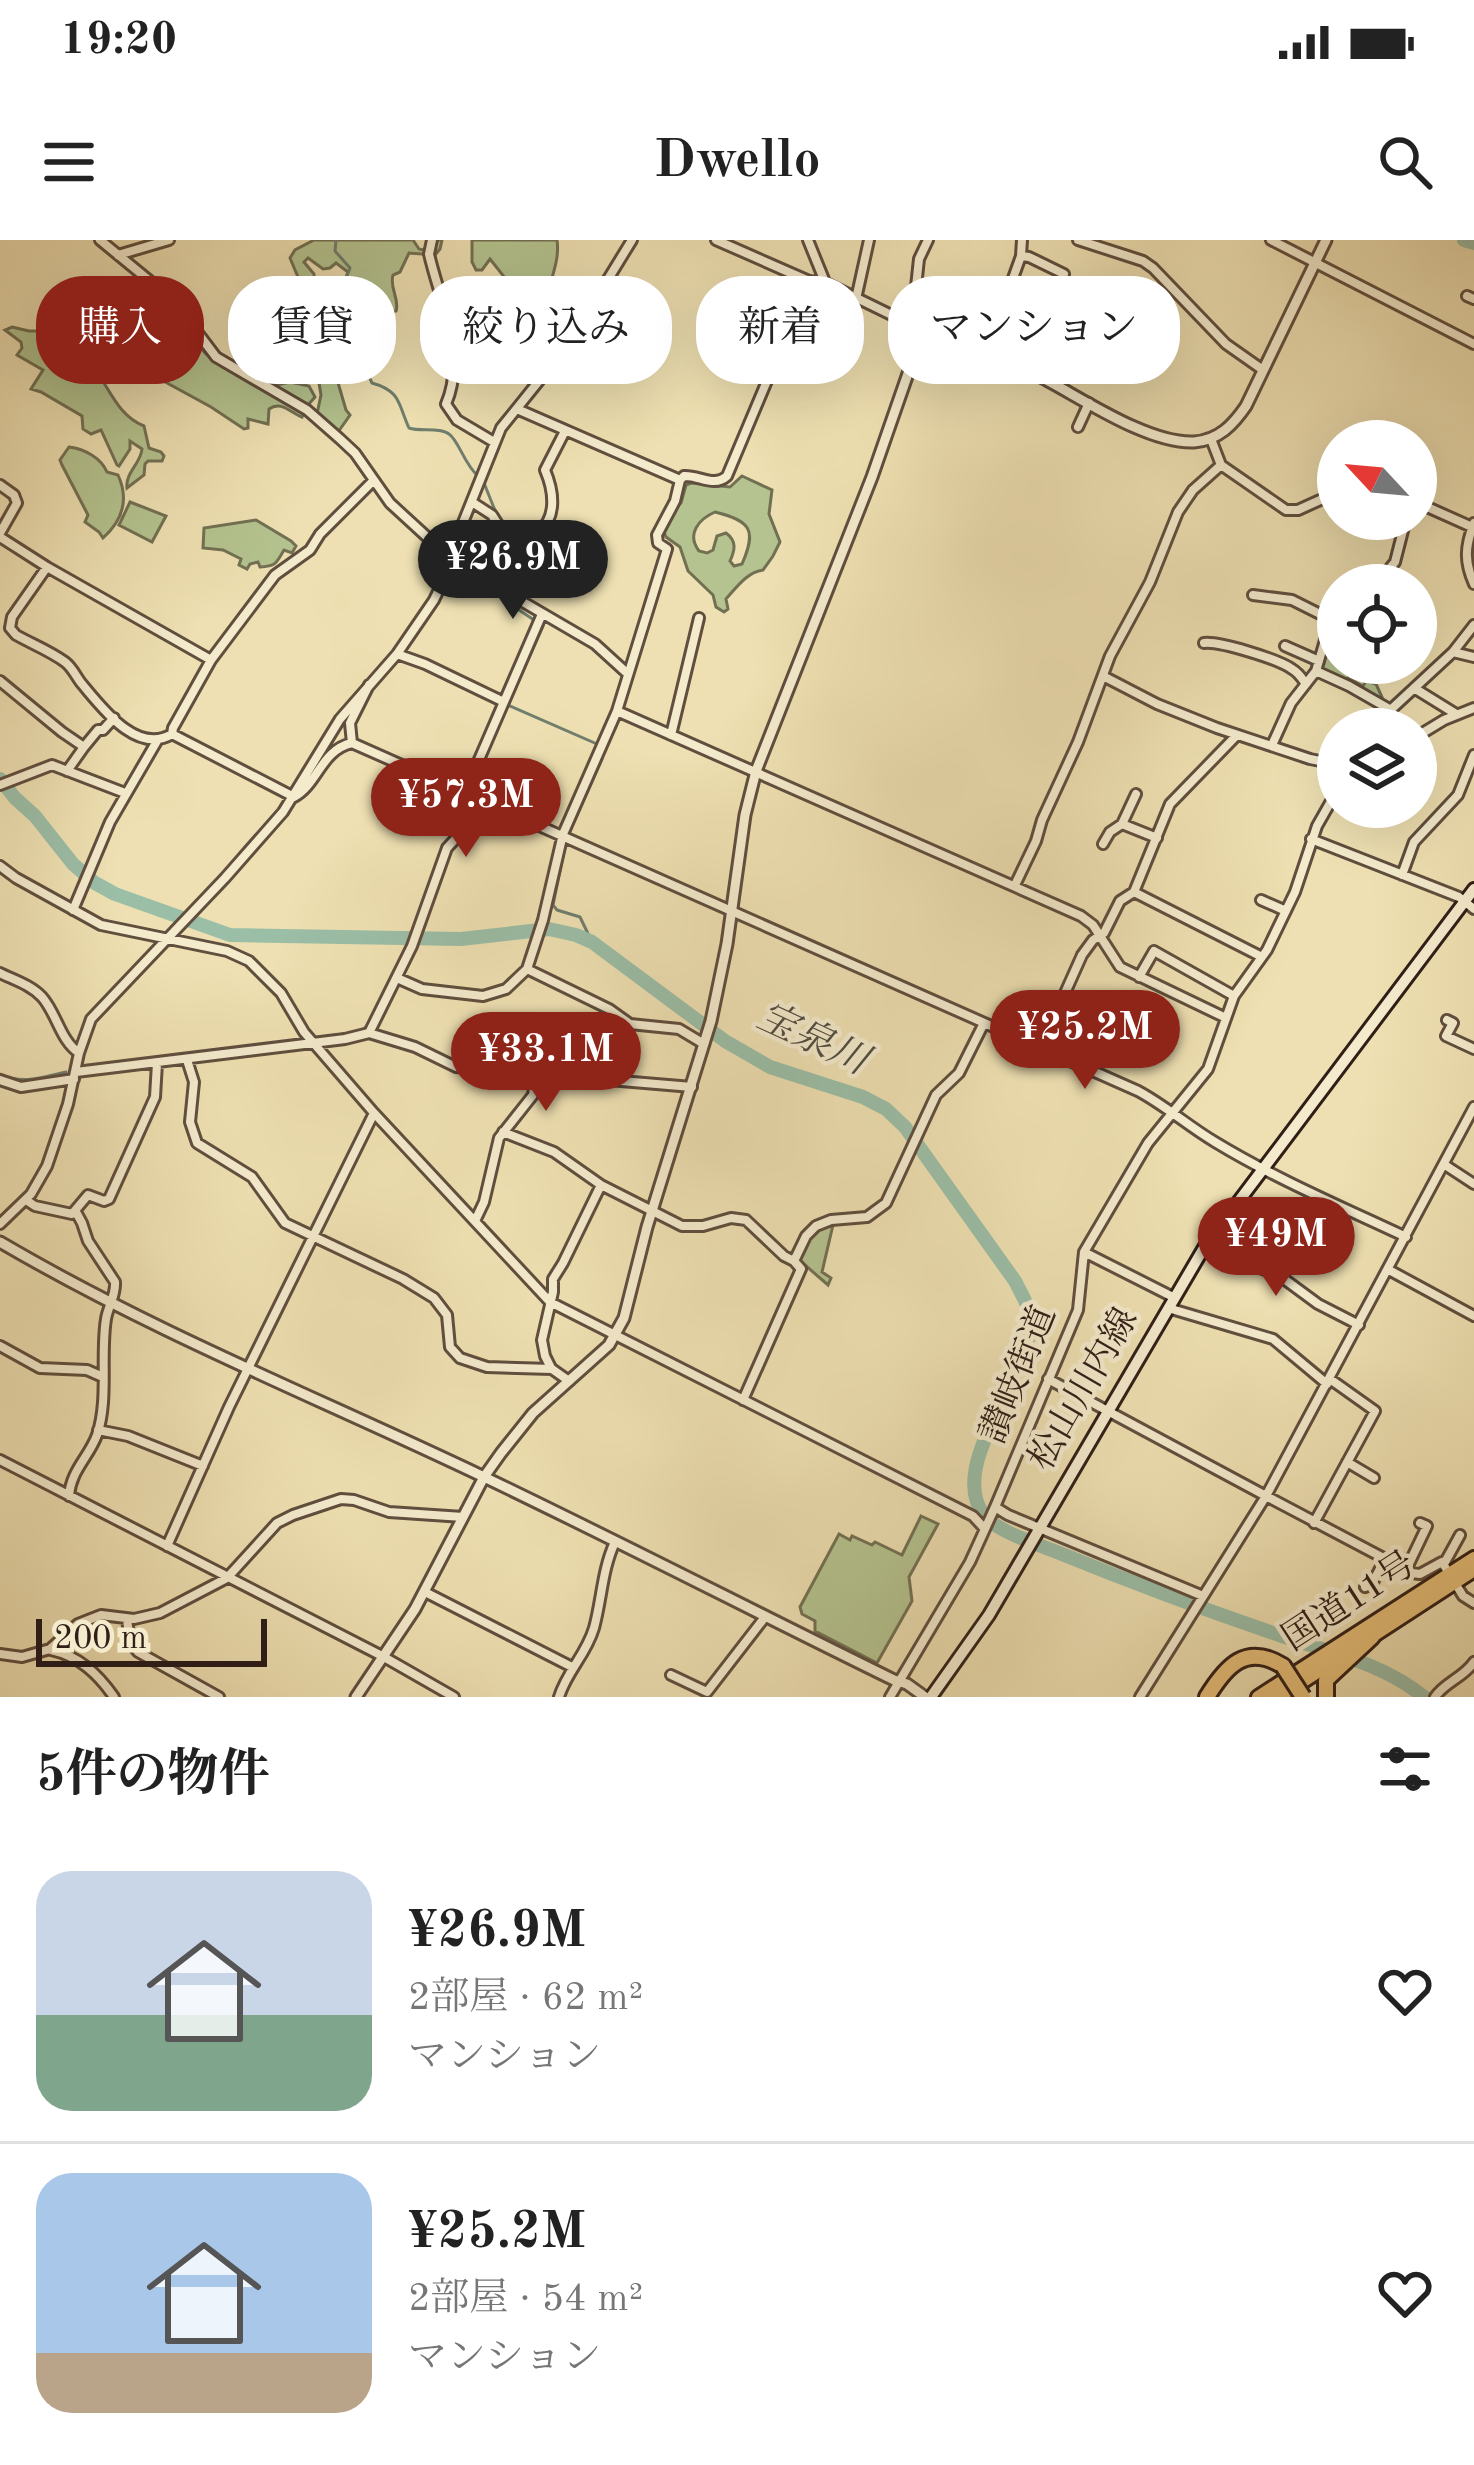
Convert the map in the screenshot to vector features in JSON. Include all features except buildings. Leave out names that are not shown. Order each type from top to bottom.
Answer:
[{"type":"highway","name":"国道11号","points":[[1278,1697],[1474,1558]]},
{"type":"highway","name":"国道11号","points":[[1372,1637],[1450,1573],[1474,1570]]},
{"type":"highway","points":[[1326,1697],[1325,1680],[1343,1654],[1372,1637]]},
{"type":"highway","name":"国道11号","points":[[1258,1697],[1284,1673],[1343,1654]]},
{"type":"highway","points":[[1207,1697],[1226,1671],[1247,1657],[1258,1656],[1271,1659],[1303,1697]]},
{"type":"highway","points":[[1278,1697],[1284,1673]]},
{"type":"main road","name":"松山川内線","points":[[928,1697],[989,1615],[1205,1246],[1469,906],[1474,890]]},
{"type":"street","points":[[100,240],[173,300],[216,357],[308,410],[355,453],[391,502],[451,559]]},
{"type":"street","points":[[118,255],[169,240]]},
{"type":"street","points":[[432,240],[429,254],[455,362],[446,404],[457,420],[494,442]]},
{"type":"street","points":[[0,1224],[26,1200],[47,1166],[91,1019],[239,862],[293,797],[340,719],[397,654],[434,600],[501,428],[567,346],[632,240]]},
{"type":"street","points":[[716,240],[800,276]]},
{"type":"street","points":[[808,240],[823,276]]},
{"type":"street","points":[[861,276],[869,240]]},
{"type":"street","points":[[917,276],[928,240]]},
{"type":"street","points":[[1014,276],[1022,240]]},
{"type":"street","points":[[1078,240],[1154,268],[1226,344],[1263,370]]},
{"type":"street","points":[[1271,240],[1474,344]]},
{"type":"street","points":[[1054,384],[1126,422],[1176,440],[1222,434],[1238,419],[1327,240]]},
{"type":"street","points":[[1021,256],[1064,274]]},
{"type":"street","points":[[397,978],[422,989],[483,996],[506,989],[527,969],[562,834],[617,711],[651,608],[667,549],[658,543],[657,535],[683,476],[720,482],[727,476],[765,384]]},
{"type":"street","points":[[356,1697],[425,1592],[484,1477],[523,1424],[600,1354],[615,1336],[628,1307],[652,1210],[711,1021],[756,771],[903,384]]},
{"type":"street","points":[[1078,427],[1089,403]]},
{"type":"street","points":[[517,409],[680,479]]},
{"type":"street","points":[[510,543],[538,533],[549,517],[553,498],[545,470],[566,431]]},
{"type":"street","points":[[1210,439],[1221,465],[1286,510],[1317,501]]},
{"type":"street","points":[[1016,885],[1110,656],[1150,582],[1181,506],[1221,465]]},
{"type":"street","points":[[73,910],[124,793],[157,741],[172,734],[211,660],[275,575],[310,550],[374,480]]},
{"type":"street","points":[[0,485],[14,495],[16,503],[0,535],[211,660]]},
{"type":"street","points":[[472,502],[492,515],[516,554],[523,602],[587,639],[628,674]]},
{"type":"street","points":[[1437,510],[1473,525],[1466,561],[1474,584]]},
{"type":"street","points":[[47,567],[12,617],[10,628],[69,665],[114,718],[140,737],[157,741]]},
{"type":"street","points":[[1253,595],[1317,610]]},
{"type":"street","points":[[465,791],[542,614]]},
{"type":"street","points":[[670,735],[699,618]]},
{"type":"street","points":[[1393,708],[1453,652],[1474,625]]},
{"type":"street","points":[[1204,643],[1218,643],[1282,664],[1306,684]]},
{"type":"street","points":[[1285,646],[1317,665]]},
{"type":"street","points":[[1453,652],[1474,657]]},
{"type":"street","points":[[397,654],[503,702]]},
{"type":"street","points":[[1272,745],[1292,703],[1317,668]]},
{"type":"street","points":[[1102,676],[1157,704],[1237,735],[1317,759]]},
{"type":"street","points":[[0,681],[84,747]]},
{"type":"street","points":[[352,742],[350,723],[370,682]]},
{"type":"street","points":[[1346,684],[1388,708]]},
{"type":"street","points":[[1414,688],[1474,719]]},
{"type":"street","points":[[617,711],[1088,920],[1120,967],[1224,1017]]},
{"type":"street","points":[[1437,726],[1465,711]]},
{"type":"street","points":[[67,771],[98,730],[114,718]]},
{"type":"street","points":[[172,734],[293,797],[302,794],[332,752],[352,742],[1138,1091],[1216,1143],[1406,1237]]},
{"type":"street","points":[[1018,1038],[1032,1020],[1061,1003],[1082,955],[1104,933],[1120,902],[1134,892],[1170,804],[1237,735]]},
{"type":"street","points":[[1402,875],[1414,842],[1454,802],[1474,755]]},
{"type":"street","points":[[3,783],[49,766],[124,793]]},
{"type":"street","points":[[1103,844],[1122,824],[1136,794]]},
{"type":"street","points":[[497,822],[500,807]]},
{"type":"street","points":[[369,1033],[412,946],[452,842],[516,814]]},
{"type":"street","points":[[1122,824],[1157,838]]},
{"type":"street","name":"讃岐街道","points":[[890,1697],[986,1528],[1078,1310],[1084,1252],[1148,1143],[1208,1069],[1224,1017],[1286,911],[1317,827]]},
{"type":"street","points":[[1311,839],[1459,897],[1469,906]]},
{"type":"street","points":[[0,866],[108,927],[227,951],[249,961],[281,993],[296,1023],[374,1113],[550,1302],[970,1514],[986,1528]]},
{"type":"street","points":[[1134,892],[1262,957]]},
{"type":"street","points":[[1261,900],[1286,911]]},
{"type":"street","points":[[1139,976],[1154,951],[1234,996]]},
{"type":"street","points":[[527,969],[630,1024],[679,1030],[705,1041]]},
{"type":"street","points":[[0,973],[38,992],[79,1053]]},
{"type":"street","points":[[1447,1020],[1453,1023],[1446,1036],[1474,1049]]},
{"type":"street","points":[[794,1261],[816,1226],[867,1217],[886,1203],[936,1096],[958,1073],[984,1023]]},
{"type":"street","points":[[0,1080],[21,1087],[157,1062],[369,1033],[424,1051],[451,1066],[692,1087]]},
{"type":"street","points":[[187,1060],[194,1082],[190,1122],[197,1143],[252,1177],[285,1223],[434,1298],[447,1316],[450,1347],[460,1358],[487,1367],[552,1370],[569,1381]]},
{"type":"street","points":[[76,1212],[85,1196],[104,1201],[112,1196],[155,1097],[157,1062]]},
{"type":"street","points":[[475,1221],[502,1132],[533,1095],[536,1074]]},
{"type":"street","points":[[1154,1697],[1142,1694],[1266,1496],[1474,1107]]},
{"type":"street","points":[[167,1546],[229,1407],[374,1113]]},
{"type":"street","points":[[502,1132],[554,1152],[601,1185],[682,1226],[746,1220],[794,1261],[801,1269],[743,1400]]},
{"type":"street","points":[[1445,1165],[1474,1184]]},
{"type":"street","points":[[552,1370],[542,1340],[553,1279],[601,1185]]},
{"type":"street","points":[[26,1200],[52,1210],[76,1212]]},
{"type":"street","points":[[69,1496],[72,1480],[98,1430],[105,1328],[116,1289],[76,1212]]},
{"type":"street","points":[[0,1242],[249,1369],[484,1477],[928,1697]]},
{"type":"street","points":[[1205,1246],[1280,1276],[1318,1304],[1359,1325]]},
{"type":"street","points":[[1084,1252],[1170,1302],[1282,1345],[1375,1411],[1314,1522]]},
{"type":"street","points":[[1389,1270],[1474,1316]]},
{"type":"street","points":[[0,1346],[40,1368],[83,1370],[103,1377]]},
{"type":"street","points":[[1048,1379],[1406,1570],[1417,1574],[1437,1563],[1474,1603]]},
{"type":"street","points":[[98,1430],[128,1436],[203,1466]]},
{"type":"street","points":[[0,1460],[454,1697]]},
{"type":"street","points":[[1347,1462],[1374,1478]]},
{"type":"street","points":[[0,1654],[22,1657],[50,1649],[91,1618],[142,1618],[160,1613],[227,1578],[278,1523],[341,1499],[389,1512],[463,1517]]},
{"type":"street","points":[[994,1508],[1202,1597]]},
{"type":"street","points":[[1406,1570],[1427,1526],[1420,1522]]},
{"type":"street","points":[[1450,1573],[1460,1534]]},
{"type":"street","points":[[559,1697],[594,1627],[605,1566],[615,1542]]},
{"type":"street","points":[[1365,1587],[1372,1584],[1385,1559]]},
{"type":"street","points":[[425,1592],[572,1667]]},
{"type":"street","points":[[670,1675],[707,1692],[765,1617]]},
{"type":"street","points":[[128,1619],[130,1642],[138,1652],[219,1697]]},
{"type":"street","points":[[50,1649],[82,1662],[114,1697]]},
{"type":"street","points":[[1435,1696],[1474,1662]]},
{"type":"green space","points":[[314,240],[413,240],[424,250],[430,240],[442,240],[435,255],[409,253],[393,276],[347,276],[348,272],[336,263],[323,269],[308,258],[304,262],[314,276],[298,276],[290,258]]},
{"type":"green space","points":[[472,240],[557,240],[552,276],[503,276],[490,259],[482,270],[476,270]]},
{"type":"green space","points":[[5,330],[36,331],[36,366],[17,355],[21,342]]},
{"type":"green space","points":[[204,351],[228,369],[228,384],[264,388],[300,384],[309,386],[315,397],[302,417],[273,407],[268,424],[248,419],[244,429],[169,384],[204,384]]},
{"type":"green space","points":[[36,381],[103,384],[125,414],[144,426],[149,448],[161,452],[162,461],[148,461],[144,475],[127,488],[142,449],[130,441],[130,449],[117,465],[101,430],[91,434],[83,429],[82,416],[31,389]]},
{"type":"green space","points":[[319,384],[338,384],[350,415],[338,432],[317,414]]},
{"type":"green space","points":[[69,447],[92,455],[107,472],[118,475],[122,509],[103,538],[85,522],[88,515],[60,460]]},
{"type":"green space","points":[[742,476],[772,490],[769,514],[780,542],[763,570],[747,577],[726,599],[724,612],[688,571],[680,547],[663,530],[681,503],[686,485],[730,487]],"holes":[[[715,512],[743,523],[750,535],[742,564],[734,566],[730,561],[733,542],[726,533],[717,536],[713,550],[707,553],[699,551],[694,539],[704,519]]]},
{"type":"green space","points":[[130,502],[166,516],[152,542],[119,525]]},
{"type":"green space","points":[[256,520],[291,541],[296,546],[292,553],[284,550],[273,565],[260,567],[258,562],[247,569],[239,565],[241,559],[223,550],[203,548],[204,528]]},
{"type":"green space","points":[[1347,684],[1376,684],[1382,697],[1378,700]]},
{"type":"green space","points":[[833,1225],[822,1272],[831,1278],[828,1285],[798,1259],[815,1231]]},
{"type":"green space","points":[[921,1516],[938,1524],[909,1577],[912,1601],[877,1663],[815,1631],[815,1621],[802,1614],[800,1607],[839,1534],[875,1542],[902,1555]]},
{"type":"waterway","points":[[336,240],[335,251],[350,268],[339,295],[375,293],[384,305],[361,347],[372,383],[394,394],[409,428],[449,434],[478,476]]},
{"type":"waterway","points":[[1464,240],[1474,243]]},
{"type":"waterway","points":[[484,483],[508,532]]},
{"type":"waterway","points":[[512,558],[515,604],[543,626],[508,705],[597,744]]},
{"type":"waterway","points":[[570,831],[602,759]]},
{"type":"waterway","name":"宝泉川","points":[[0,779],[73,864],[115,894],[230,935],[461,939],[549,929],[576,935],[725,1041],[770,1067],[886,1109],[905,1127],[1015,1281],[1029,1312],[1026,1345],[975,1472],[975,1495],[984,1515],[1018,1536],[1110,1573],[1371,1666],[1424,1697]]},
{"type":"waterway","points":[[566,842],[553,905],[580,917],[592,942]]},
{"type":"waterway","points":[[402,959],[410,938]]},
{"type":"waterway","points":[[314,1038],[358,1032],[368,1026]]},
{"type":"waterway","points":[[285,1042],[301,1039]]},
{"type":"waterway","points":[[0,1074],[25,1080],[66,1072]]}]
